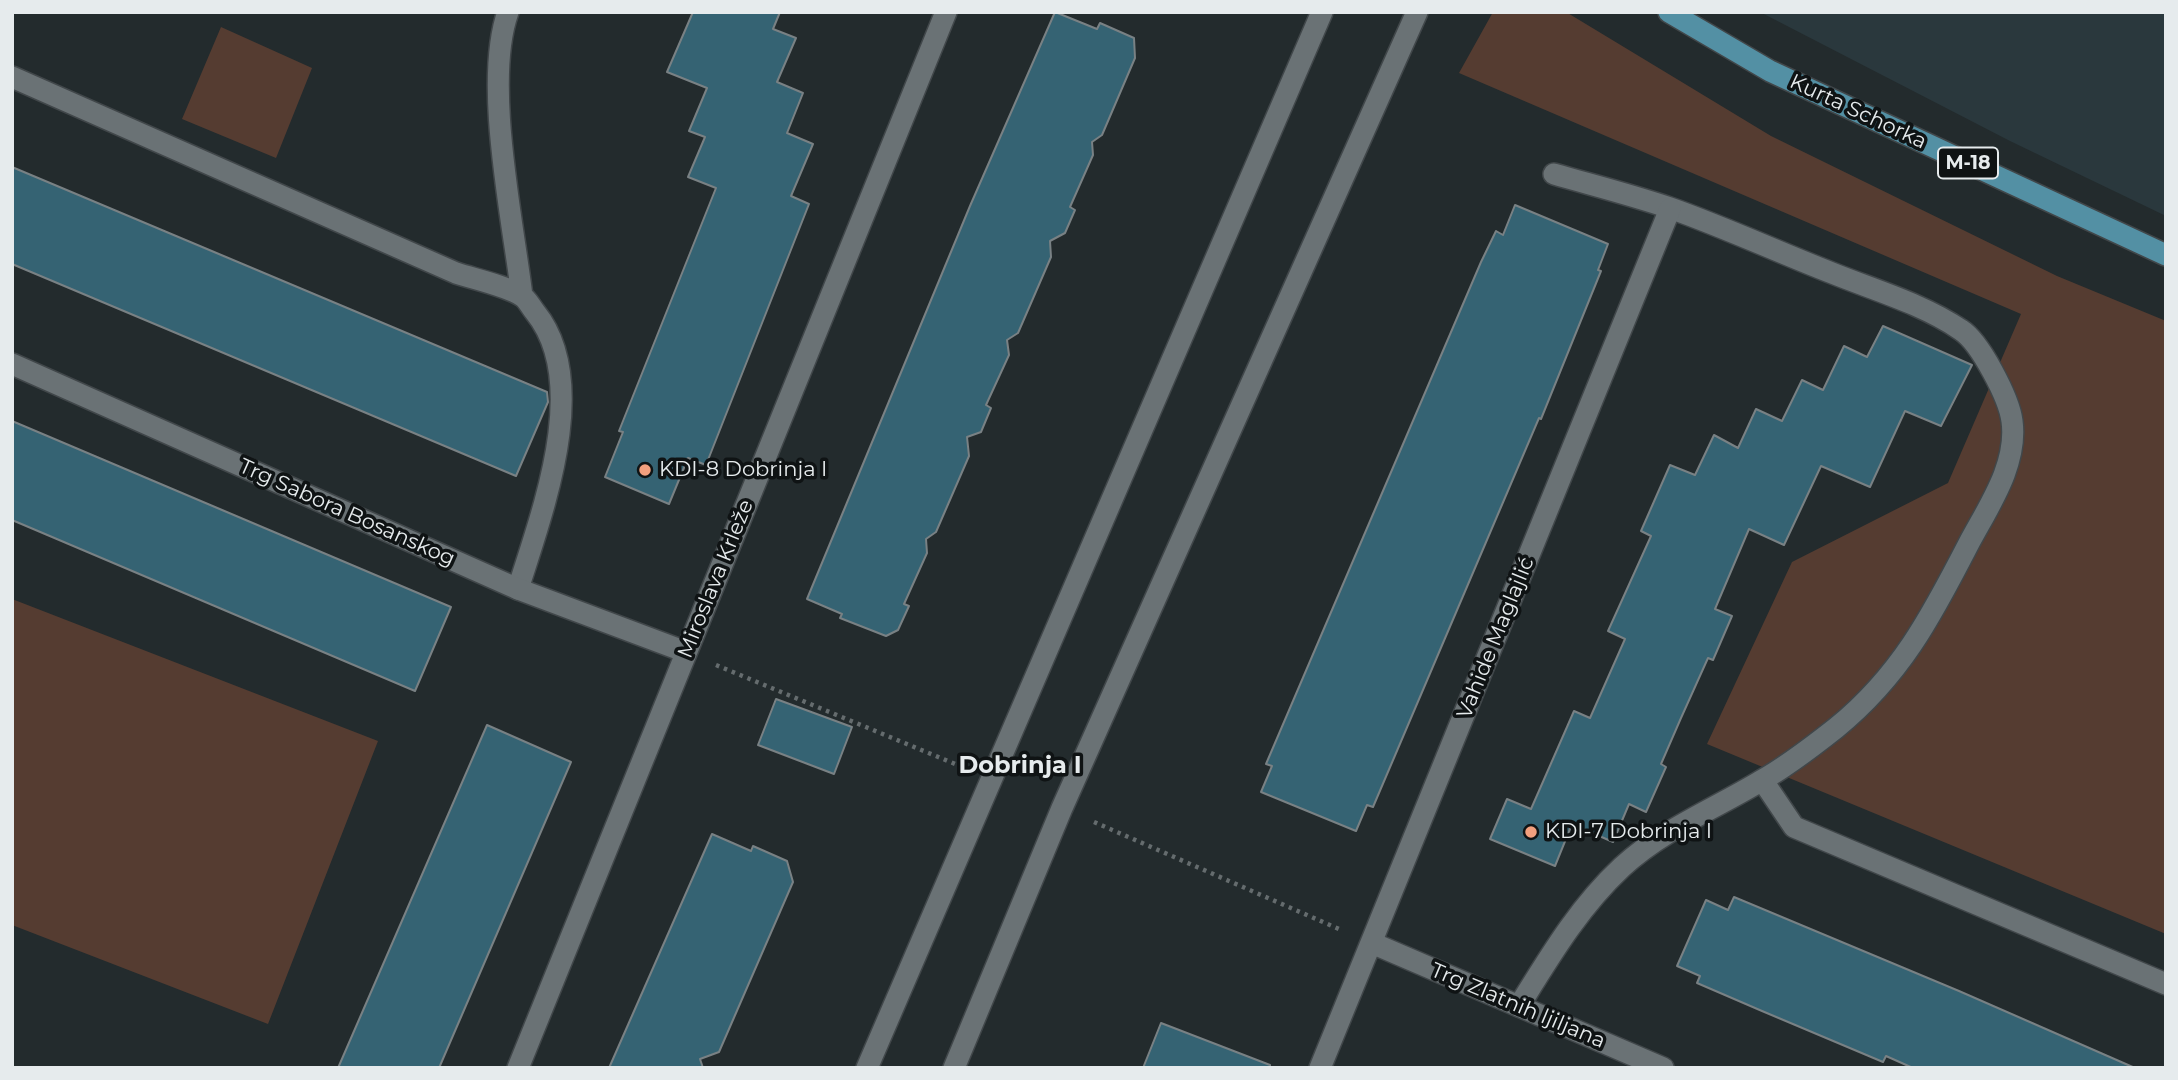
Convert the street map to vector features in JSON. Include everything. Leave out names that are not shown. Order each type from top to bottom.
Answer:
[{"type":"main road","name":"Kurta Schorka","points":[[1669,12],[1770,71],[2166,255]]},
{"type":"street","points":[[508,12],[503,27],[498,102],[522,296]]},
{"type":"street","name":"Miroslava Krleže","points":[[518,1068],[946,12]]},
{"type":"street","points":[[867,1068],[1322,12]]},
{"type":"street","points":[[954,1068],[1062,808],[1417,12]]},
{"type":"street","points":[[12,77],[456,273],[522,296],[548,327],[559,366],[562,407],[546,496],[518,589]]},
{"type":"street","points":[[1519,1006],[1572,920],[1624,865],[1678,827],[1762,780],[1833,730],[1874,695],[1897,669],[1941,597],[2002,480],[2013,450],[2012,419],[1983,350],[1962,330],[1900,300],[1670,208],[1554,174]]},
{"type":"street","name":"Vahide Maglajlić","points":[[1320,1068],[1670,208]]},
{"type":"street","name":"Trg Sabora Bosanskog","points":[[12,364],[518,589],[686,652]]},
{"type":"street","points":[[1762,780],[1794,827],[2166,984]]},
{"type":"street","name":"Trg Zlatnih ljiljana","points":[[1372,943],[1663,1068]]},
{"type":"path","points":[[686,652],[992,779]]},
{"type":"path","points":[[1062,808],[1372,943]]},
{"type":"shaded area","points":[[1493,12],[1566,12],[1771,136],[2057,276],[2166,321],[2166,934],[1707,744],[1792,562],[1948,483],[2021,314],[1459,73]]},
{"type":"shaded area","points":[[1760,12],[2166,12],[2166,216],[2010,141]]},
{"type":"shaded area","points":[[221,27],[312,68],[276,158],[182,119]]},
{"type":"shaded area","points":[[12,599],[378,741],[268,1024],[12,925]]},
{"type":"building","points":[[693,12],[780,12],[773,29],[796,38],[777,82],[803,93],[787,133],[813,144],[791,196],[809,204],[706,465],[688,458],[669,504],[605,477],[623,432],[619,431],[716,188],[688,177],[705,137],[689,131],[707,88],[667,72]]},
{"type":"building","points":[[1055,12],[1097,29],[1100,23],[1134,38],[1135,58],[1102,135],[1092,142],[1093,155],[1070,207],[1075,210],[1065,233],[1050,241],[1051,257],[1018,333],[1007,340],[1009,355],[986,405],[991,408],[981,432],[967,437],[969,456],[936,532],[926,539],[927,553],[904,604],[909,606],[898,630],[886,636],[840,618],[842,614],[807,599],[970,206]]},
{"type":"building","points":[[12,167],[547,392],[548,402],[516,476],[12,264]]},
{"type":"building","points":[[1515,205],[1608,244],[1598,270],[1601,271],[1541,419],[1539,418],[1373,807],[1367,805],[1356,831],[1261,792],[1272,766],[1266,764],[1481,262],[1496,231],[1503,235]]},
{"type":"building","points":[[1883,326],[1972,365],[1941,426],[1905,411],[1870,487],[1821,466],[1784,545],[1749,529],[1715,609],[1732,616],[1713,660],[1708,658],[1681,718],[1661,764],[1666,767],[1646,812],[1629,804],[1613,842],[1572,824],[1555,866],[1490,839],[1507,799],[1531,809],[1574,711],[1590,718],[1625,639],[1608,631],[1651,536],[1641,531],[1670,465],[1695,475],[1714,435],[1738,448],[1756,409],[1782,421],[1802,380],[1823,390],[1844,346],[1867,357]]},
{"type":"building","points":[[12,421],[451,607],[415,691],[12,520]]},
{"type":"building","points":[[776,699],[852,727],[834,774],[758,745]]},
{"type":"building","points":[[487,725],[571,762],[439,1068],[338,1068]]},
{"type":"building","points":[[712,834],[751,851],[753,846],[787,861],[793,882],[719,1052],[700,1059],[703,1068],[609,1068]]},
{"type":"building","points":[[1734,897],[2135,1068],[1913,1068],[1886,1056],[1883,1062],[1762,1011],[1697,983],[1700,976],[1677,966],[1706,900],[1728,910]]},
{"type":"building","points":[[1161,1023],[1270,1065],[1270,1068],[1143,1068]]},
{"type":"place","name":"KDI-8 Dobrinja I","points":[[645,470]]},
{"type":"place","name":"KDI-7 Dobrinja I","points":[[1531,832]]},
{"type":"district","name":"Dobrinja I","points":[[1020,766]]}]
